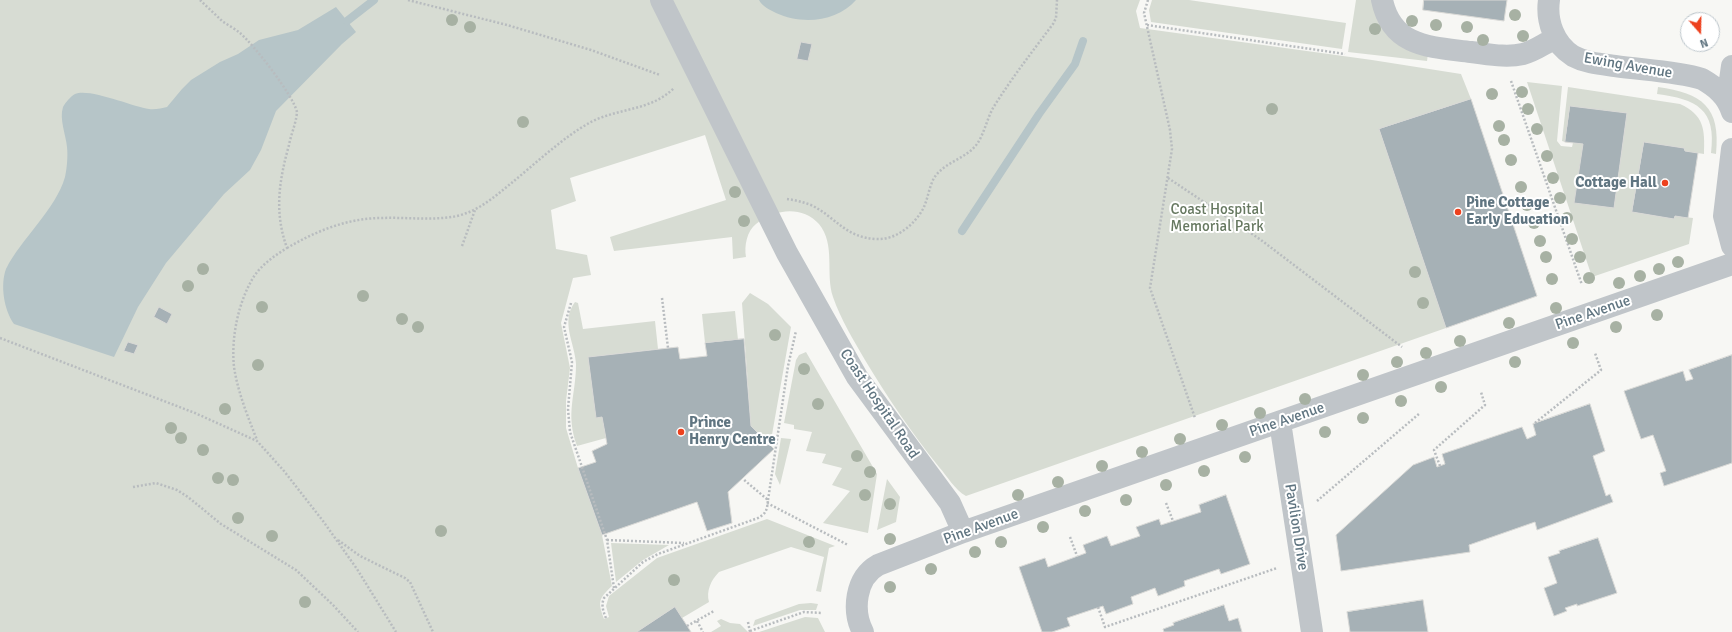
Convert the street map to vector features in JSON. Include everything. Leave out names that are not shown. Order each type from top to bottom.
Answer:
[{"type":"street","name":"Coast Hospital Road","points":[[661,0],[787,253],[857,377],[950,503],[963,532]]},
{"type":"street","points":[[1382,0],[1388,18],[1399,33],[1411,41],[1432,47],[1512,56],[1530,52],[1556,38]]},
{"type":"street","name":"Ewing Avenue","points":[[1548,0],[1549,17],[1556,38],[1572,55],[1585,61],[1696,78],[1710,83],[1730,106]]},
{"type":"street","points":[[1730,106],[1732,66]]},
{"type":"street","points":[[1732,149],[1724,216],[1732,246]]},
{"type":"street","name":"Pine Avenue","points":[[863,632],[856,610],[858,594],[862,584],[875,566],[963,532],[1732,264]]},
{"type":"street","name":"Pavilion Drive","points":[[1280,422],[1312,632]]},
{"type":"path","points":[[200,0],[223,21],[240,33],[264,62],[295,106],[296,118],[283,170],[278,201],[279,217],[287,248]]},
{"type":"path","points":[[408,0],[507,25],[591,50],[660,75]]},
{"type":"path","points":[[784,197],[811,205],[847,231],[866,238],[884,239],[893,236],[911,226],[923,209],[934,178],[943,168],[962,158],[977,144],[987,119],[1004,90],[1053,24],[1056,18],[1057,0]]},
{"type":"path","points":[[1148,0],[1144,13],[1146,25],[1172,143],[1168,178],[1150,288],[1195,418]]},
{"type":"path","points":[[1146,25],[1345,54]]},
{"type":"path","points":[[1509,74],[1582,285]]},
{"type":"path","points":[[396,632],[357,569],[336,539],[284,471],[257,441],[244,406],[236,377],[234,353],[236,324],[245,296],[254,278],[268,261],[287,248],[317,232],[340,224],[379,218],[458,216],[476,209],[494,198],[580,129],[602,118],[641,107],[663,98],[674,88]]},
{"type":"path","points":[[1168,178],[1261,240],[1402,347]]},
{"type":"path","points":[[462,246],[476,209]]},
{"type":"path","points":[[662,298],[668,348]]},
{"type":"path","points":[[571,303],[564,327],[572,362],[568,409],[570,432],[607,540],[614,588]]},
{"type":"path","points":[[606,618],[602,603],[607,595],[643,562],[658,554],[758,518],[767,511],[788,366],[796,331]]},
{"type":"path","points":[[0,338],[195,413],[257,441]]},
{"type":"path","points":[[1535,423],[1601,370],[1595,353]]},
{"type":"path","points":[[1440,466],[1434,450],[1485,405],[1481,392]]},
{"type":"path","points":[[1312,506],[1420,413]]},
{"type":"path","points":[[743,479],[768,501],[848,545]]},
{"type":"path","points":[[133,487],[156,483],[177,490],[188,497],[221,524],[296,570],[340,611],[358,632]]},
{"type":"path","points":[[1166,503],[1173,521]]},
{"type":"path","points":[[1070,537],[1077,556]]},
{"type":"path","points":[[336,539],[360,556],[405,578],[410,582],[433,632]]},
{"type":"path","points":[[607,540],[687,543]]},
{"type":"path","points":[[1098,607],[1105,627],[1281,567]]},
{"type":"path","points":[[687,626],[714,611]]},
{"type":"path","points":[[748,622],[750,632],[804,612],[822,613]]},
{"type":"path","points":[[697,621],[703,632]]},
{"type":"green space","name":"Coast Hospital Memorial Park","points":[[0,0],[1140,0],[1136,11],[1140,28],[1372,60],[1461,74],[1471,99],[1379,129],[1446,328],[966,496],[951,483],[910,428],[882,388],[852,337],[833,297],[830,278],[829,250],[824,232],[819,224],[812,218],[805,214],[788,211],[779,212],[763,219],[753,227],[748,235],[745,248],[746,257],[733,259],[732,237],[614,251],[610,237],[726,200],[705,135],[570,178],[576,201],[551,210],[556,249],[587,255],[591,275],[573,278],[561,323],[570,368],[566,401],[566,428],[578,468],[602,535],[612,586],[604,594],[600,601],[600,605],[604,619],[609,617],[606,606],[609,596],[657,558],[767,519],[835,546],[829,548],[821,592],[816,591],[824,557],[791,547],[719,572],[710,586],[708,594],[709,602],[682,618],[637,632],[0,632]]},
{"type":"green space","points":[[1152,0],[1189,0],[1346,23],[1342,49],[1151,22],[1149,10]]},
{"type":"green space","points":[[1356,0],[1372,0],[1428,54],[1427,61],[1348,52]]},
{"type":"green space","points":[[1527,82],[1562,86],[1557,141],[1561,146],[1572,147],[1573,143],[1583,144],[1575,203],[1614,208],[1627,113],[1570,106],[1565,142],[1562,141],[1568,87],[1680,104],[1694,113],[1703,130],[1704,154],[1685,151],[1684,148],[1644,142],[1632,212],[1674,219],[1675,216],[1693,218],[1689,244],[1592,277]]},
{"type":"green space","points":[[1658,87],[1686,93],[1697,98],[1705,105],[1711,114],[1715,125],[1717,138],[1716,154],[1711,153],[1711,126],[1707,116],[1701,109],[1693,103],[1683,99],[1657,94]]},
{"type":"green space","points":[[750,293],[768,304],[791,327],[770,446],[751,426],[742,303]]},
{"type":"green space","points":[[575,302],[578,303],[583,329],[655,321],[658,349],[588,357],[596,417],[602,417],[606,438],[577,446],[571,414],[576,364],[568,325],[571,310]]},
{"type":"green space","points":[[735,311],[738,340],[705,343],[702,314]]},
{"type":"green space","points":[[806,352],[877,474],[868,533],[823,523],[850,491],[832,485],[842,468],[822,463],[826,454],[806,451],[812,432],[794,429],[794,425],[784,423],[796,360],[799,355]]},
{"type":"green space","points":[[781,438],[791,439],[780,485],[775,474]]},
{"type":"green space","points":[[887,479],[900,497],[896,522],[877,530]]},
{"type":"green space","points":[[611,543],[669,545],[643,560],[616,582]]},
{"type":"green space","points":[[799,604],[818,604],[816,610],[800,610],[753,626],[755,620]]},
{"type":"green space","points":[[805,617],[818,618],[825,632],[759,632]]},
{"type":"green space","points":[[721,619],[730,623],[740,624],[748,632],[711,632],[721,626],[717,621]]},
{"type":"shaded area","points":[[759,0],[856,0],[839,13],[829,17],[808,20],[786,17],[776,13],[764,6]]},
{"type":"shaded area","points":[[336,7],[356,32],[342,44],[276,111],[261,150],[250,170],[224,194],[166,263],[138,307],[114,357],[14,324],[5,305],[3,290],[4,275],[12,258],[20,246],[54,201],[65,177],[67,151],[62,122],[62,112],[64,105],[70,98],[75,94],[82,93],[101,96],[142,108],[156,109],[167,107],[191,80],[220,62],[238,54],[259,40],[298,30]]},
{"type":"building","points":[[1424,0],[1507,0],[1504,21],[1423,10]]},
{"type":"building","points":[[801,42],[812,44],[808,61],[797,59]]},
{"type":"building","name":"Pine Cottage Early Education","points":[[1471,99],[1537,296],[1446,328],[1379,129]]},
{"type":"building","points":[[1570,106],[1627,113],[1614,208],[1574,203],[1583,144],[1565,142]]},
{"type":"building","name":"Cottage Hall","points":[[1644,142],[1684,148],[1685,151],[1698,153],[1688,218],[1675,216],[1674,219],[1632,212]]},
{"type":"building","points":[[159,307],[172,314],[167,324],[154,317]]},
{"type":"building","name":"Prince Henry Centre","points":[[744,339],[751,426],[774,449],[728,492],[732,523],[707,531],[697,502],[602,535],[578,468],[596,462],[592,451],[607,444],[602,417],[596,418],[588,357],[678,347],[680,359],[707,356],[705,343]]},
{"type":"building","points":[[128,342],[138,345],[134,354],[124,351]]},
{"type":"building","points":[[1732,355],[1732,463],[1664,486],[1660,473],[1666,471],[1653,435],[1641,439],[1624,391],[1683,371],[1686,381],[1693,379],[1689,370]]},
{"type":"building","points":[[1590,404],[1605,451],[1593,456],[1606,496],[1610,494],[1613,502],[1537,530],[1535,522],[1469,545],[1470,552],[1341,571],[1336,535],[1413,465],[1434,457],[1437,467],[1445,464],[1442,454],[1522,427],[1527,439],[1536,435],[1533,424]]},
{"type":"building","points":[[1226,495],[1250,564],[1221,574],[1219,569],[1184,581],[1185,586],[1158,596],[1155,588],[1131,597],[1133,604],[1106,614],[1103,606],[1067,618],[1070,626],[1052,632],[1042,632],[1019,567],[1045,558],[1048,567],[1086,553],[1083,545],[1107,536],[1111,546],[1140,536],[1136,527],[1159,519],[1161,525],[1201,512],[1199,505]]},
{"type":"building","points":[[1598,538],[1617,593],[1577,606],[1577,604],[1565,608],[1567,611],[1554,616],[1544,588],[1557,583],[1548,557],[1560,553],[1559,551]]},
{"type":"building","points":[[1423,600],[1428,632],[1350,632],[1347,612]]},
{"type":"building","points":[[1224,605],[1229,621],[1238,618],[1242,632],[1164,632],[1163,629],[1174,625],[1173,623]]},
{"type":"building","points":[[675,607],[691,632],[637,632]]},
{"type":"waterway","points":[[347,21],[374,0]]},
{"type":"waterway","points":[[962,231],[1039,114],[1075,64],[1083,41]]},
{"type":"place","name":"Cottage Hall","points":[[1665,183]]},
{"type":"place","name":"Pine Cottage Early Education","points":[[1458,212]]},
{"type":"place","name":"Prince Henry Centre","points":[[681,432]]}]
